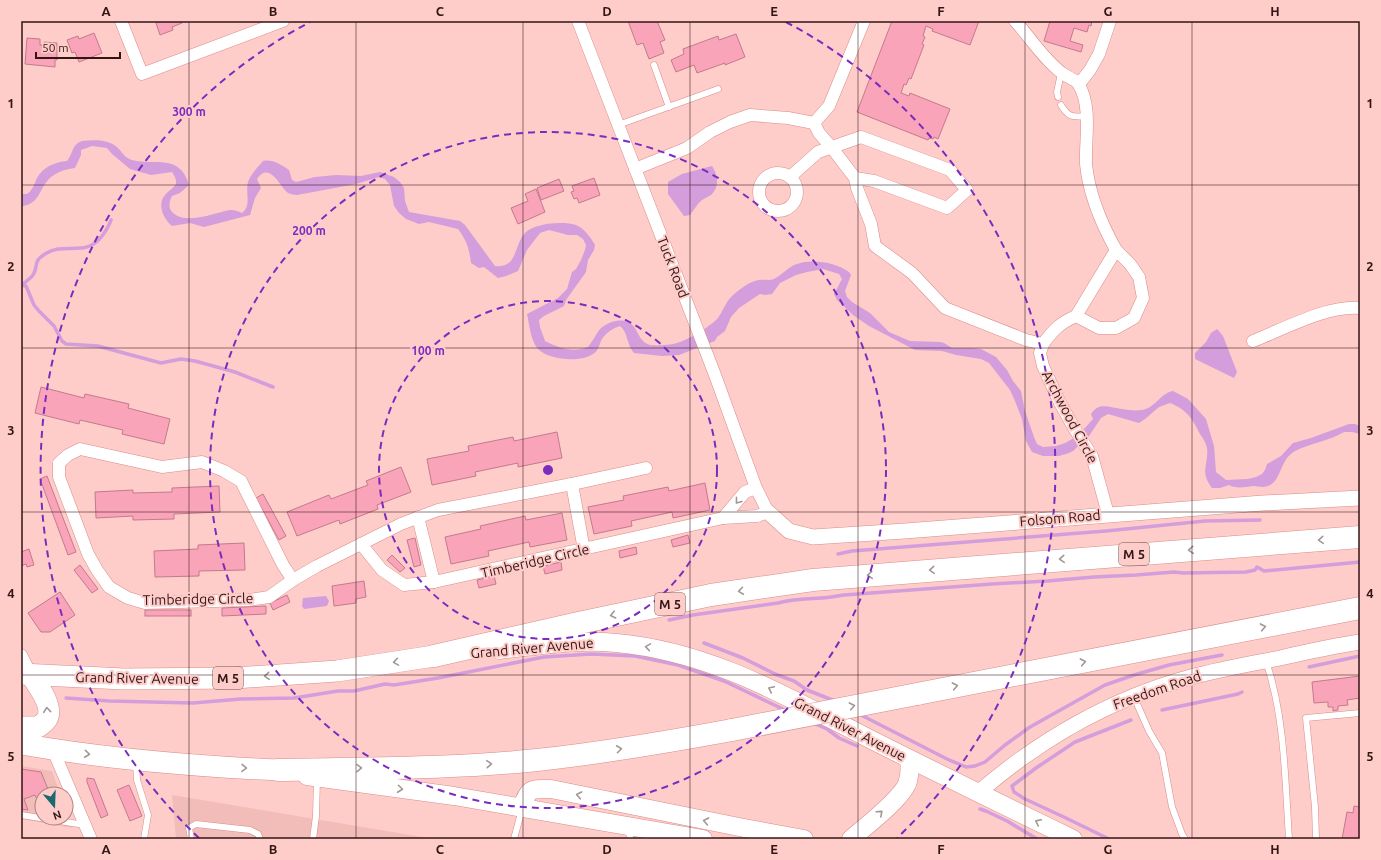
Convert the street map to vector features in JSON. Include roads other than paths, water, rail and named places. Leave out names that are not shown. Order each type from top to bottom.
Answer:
[{"type":"highway","name":"M 5","points":[[434,656],[711,595],[813,580],[1360,537]]},
{"type":"highway","points":[[21,744],[53,750],[209,767],[278,770],[462,766],[536,760],[641,746],[732,730],[1360,608]]},
{"type":"highway","name":"Grand River Avenue","points":[[26,674],[124,679],[235,678],[337,671],[434,656]]},
{"type":"highway","points":[[21,727],[38,727],[48,718],[49,713],[43,695],[26,674]]},
{"type":"main road","name":"Grand River Avenue","points":[[434,656],[548,644],[591,642],[616,642],[681,654],[744,676],[783,694],[910,759],[1073,839]]},
{"type":"main road","points":[[851,839],[898,798],[907,784],[910,770],[910,759]]},
{"type":"main road","points":[[278,770],[317,778],[454,796],[522,807],[629,832],[703,839]]},
{"type":"main road","points":[[522,807],[527,794],[534,789],[551,789],[804,839]]},
{"type":"main road","points":[[729,839],[744,828]]},
{"type":"street","points":[[121,21],[142,74],[283,21]]},
{"type":"street","name":"Tuck Road","points":[[578,21],[697,328],[756,488],[768,512]]},
{"type":"street","points":[[814,123],[830,106],[864,21]]},
{"type":"street","points":[[1015,21],[1038,51],[1061,73],[1079,84],[1086,102],[1086,163],[1089,184],[1097,211],[1106,233],[1116,250],[1130,264],[1139,277],[1143,298],[1134,318],[1116,328],[1099,328],[1076,316]]},
{"type":"street","points":[[1079,84],[1090,70],[1099,54],[1110,21]]},
{"type":"street","points":[[635,169],[687,148],[710,132],[750,114],[788,118],[814,123]]},
{"type":"street","points":[[814,123],[819,133],[855,178],[857,188],[872,224],[875,246],[912,273],[945,308],[1026,340],[1042,344],[1051,332],[1064,322],[1076,316],[1116,250]]},
{"type":"street","points":[[790,177],[818,152],[861,137],[950,170],[967,190],[947,208],[874,181],[855,178]]},
{"type":"street","points":[[1253,342],[1330,311],[1360,308]]},
{"type":"street","name":"Archwood Circle","points":[[1042,344],[1040,352],[1043,366],[1059,401],[1096,465],[1108,514]]},
{"type":"street","name":"Timberidge Circle","points":[[293,580],[283,565],[241,481],[224,471],[202,462],[162,467],[80,449],[68,455],[59,463],[59,477],[88,554],[109,587],[128,598],[145,603],[249,600],[269,597],[293,580],[361,544],[401,524],[438,510],[646,468]]},
{"type":"street","points":[[572,484],[584,550]]},
{"type":"street","points":[[723,518],[745,492],[756,488]]},
{"type":"street","name":"Folsom Road","points":[[768,512],[789,531],[813,537],[1108,514],[1360,498]]},
{"type":"street","name":"Timberidge Circle","points":[[361,544],[382,570],[404,585],[434,582],[723,518],[757,516],[768,512]]},
{"type":"street","points":[[418,517],[434,582]]},
{"type":"street","name":"Freedom Road","points":[[978,793],[1035,750],[1073,725],[1134,696],[1190,677],[1235,666],[1360,642]]},
{"type":"street","points":[[21,655],[26,674]]},
{"type":"street","points":[[53,750],[91,839]]},
{"type":"lane","points":[[654,65],[669,107]]},
{"type":"lane","points":[[1058,97],[1061,73]]},
{"type":"lane","points":[[618,125],[718,89]]},
{"type":"lane","points":[[1061,105],[1066,113],[1072,117],[1086,116]]},
{"type":"lane","points":[[1266,660],[1274,684],[1284,746],[1289,839]]},
{"type":"lane","points":[[1134,696],[1149,731],[1162,753],[1172,807],[1185,839]]},
{"type":"lane","points":[[1316,839],[1306,718],[1360,713]]},
{"type":"lane","points":[[136,759],[137,780],[148,815],[144,839]]},
{"type":"lane","points":[[313,839],[316,816],[317,778]]},
{"type":"lane","points":[[514,839],[522,807]]},
{"type":"lane","points":[[21,815],[85,825]]},
{"type":"lane","points":[[190,839],[189,828],[196,824],[250,830],[258,834],[260,839]]},
{"type":"waterway","points":[[22,285],[35,272],[38,259],[52,250],[82,248],[96,243],[108,227],[111,220]]},
{"type":"waterway","points":[[21,285],[26,286],[34,305],[54,326],[62,341],[66,344],[98,346],[161,363],[181,359],[195,361],[235,372],[273,387]]},
{"type":"waterway","points":[[838,554],[852,551],[1106,531],[1205,521],[1260,520]]},
{"type":"waterway","points":[[669,620],[799,599],[827,598],[844,595],[1174,572],[1246,572],[1255,570],[1257,567],[1264,571],[1360,562]]},
{"type":"waterway","points":[[704,643],[743,658],[775,674],[794,681],[807,690],[835,701]]},
{"type":"waterway","points":[[66,698],[109,701],[193,703],[241,699],[294,698],[338,691],[354,691],[385,684],[394,685],[438,678],[544,657],[591,654],[635,656],[678,665],[724,681],[787,711]]},
{"type":"waterway","points":[[859,714],[947,759],[966,767],[975,766],[985,762],[1030,727],[1105,685],[1169,665],[1222,655]]},
{"type":"waterway","points":[[1309,667],[1360,656]]},
{"type":"waterway","points":[[1162,710],[1242,692]]},
{"type":"waterway","points":[[1109,839],[1025,799],[1014,792],[1012,786],[1075,742],[1131,720]]},
{"type":"waterway","points":[[813,723],[827,729],[839,738],[857,746]]},
{"type":"waterway","points":[[980,809],[1007,821],[1037,839]]}]
